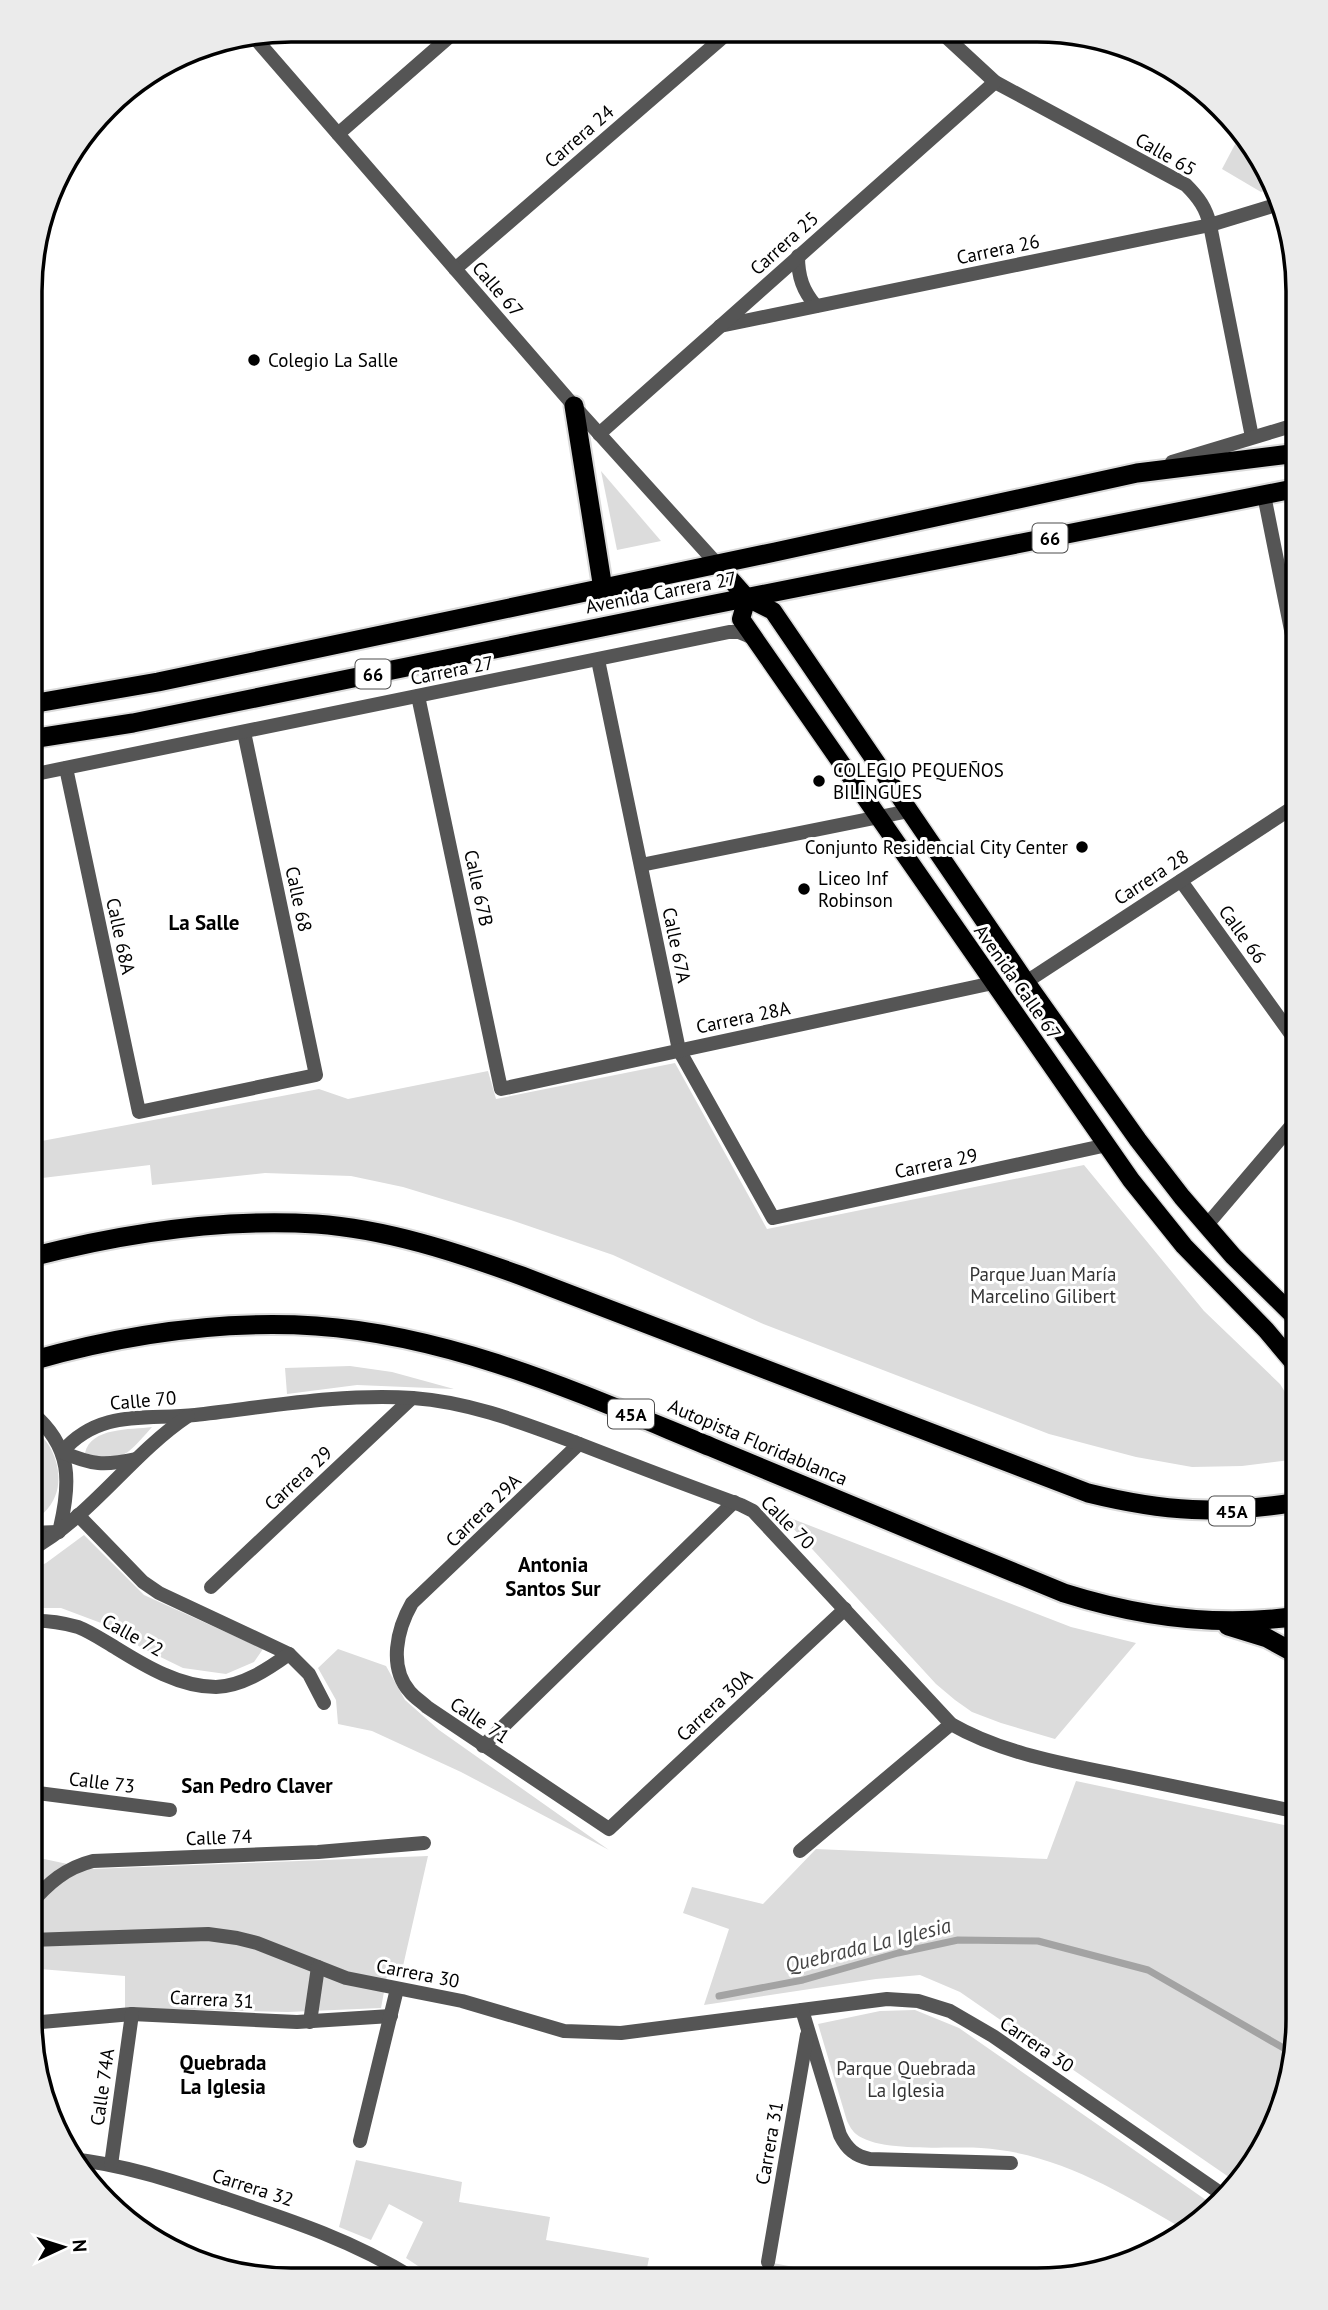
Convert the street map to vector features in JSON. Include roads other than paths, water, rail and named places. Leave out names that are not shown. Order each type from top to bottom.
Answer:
[{"type":"highway","points":[[574,405],[603,589]]},
{"type":"highway","name":"Avenida Carrera 27","points":[[42,702],[158,682],[603,589],[1136,473],[1286,454]]},
{"type":"highway","name":"Avenida Carrera 27","points":[[42,737],[133,723],[1286,490]]},
{"type":"highway","name":"45A","points":[[42,1255],[122,1237],[212,1224],[318,1224],[372,1233],[464,1255],[522,1276],[1088,1493],[1165,1509],[1198,1511],[1241,1510],[1286,1504]]},
{"type":"highway","name":"Autopista Floridablanca","points":[[42,1358],[103,1343],[164,1333],[244,1326],[317,1326],[412,1341],[488,1360],[577,1392],[1064,1593],[1101,1605],[1143,1614],[1210,1621],[1286,1617]]},
{"type":"highway","points":[[1210,1621],[1267,1638],[1286,1649]]},
{"type":"main road","name":"Avenida Calle 67","points":[[717,564],[747,598],[773,611],[1026,982],[1138,1140],[1206,1226],[1286,1308]]},
{"type":"main road","name":"Avenida Calle 67","points":[[747,598],[741,620],[1131,1180],[1184,1246],[1286,1354]]},
{"type":"street","name":"Carrera 24","points":[[455,269],[718,42]]},
{"type":"street","name":"Calle 65","points":[[952,42],[995,82],[1186,186],[1202,203],[1210,225],[1252,437]]},
{"type":"street","points":[[338,134],[443,43]]},
{"type":"street","name":"Calle 67","points":[[260,44],[599,434],[717,564]]},
{"type":"street","name":"Carrera 25","points":[[599,434],[995,82]]},
{"type":"street","name":"Carrera 26","points":[[720,326],[1210,225],[1271,206]]},
{"type":"street","points":[[798,256],[798,271],[802,284],[816,306]]},
{"type":"street","name":"Avenida Carrera 27","points":[[1136,473],[1286,427]]},
{"type":"street","points":[[1264,495],[1286,605]]},
{"type":"street","name":"Carrera 27","points":[[42,773],[729,632],[739,632],[756,639]]},
{"type":"street","name":"Calle 67A","points":[[598,660],[679,1050],[773,1219]]},
{"type":"street","name":"Calle 67B","points":[[418,696],[501,1089]]},
{"type":"street","name":"Calle 68","points":[[139,1112],[316,1075],[244,732]]},
{"type":"street","name":"Calle 68A","points":[[66,768],[139,1112]]},
{"type":"street","points":[[641,865],[909,811]]},
{"type":"street","name":"Carrera 28","points":[[1026,982],[1286,812]]},
{"type":"street","name":"Calle 66","points":[[1181,881],[1286,1027]]},
{"type":"street","name":"Carrera 28A","points":[[501,1089],[993,983]]},
{"type":"street","points":[[1206,1226],[1286,1132]]},
{"type":"street","name":"Carrera 29","points":[[773,1219],[1107,1145]]},
{"type":"street","name":"Calle 70","points":[[62,1452],[76,1438],[104,1422],[119,1419],[189,1415],[349,1398],[412,1398],[489,1412],[753,1511],[951,1724],[973,1737],[1059,1762],[1286,1809]]},
{"type":"street","name":"Carrera 29","points":[[211,1587],[412,1398]]},
{"type":"street","name":"Calle 70","points":[[59,1532],[161,1436],[189,1415]]},
{"type":"street","points":[[42,1423],[52,1433],[62,1452],[67,1474],[59,1532],[42,1543]]},
{"type":"street","name":"Carrera 29A","points":[[412,1603],[579,1444]]},
{"type":"street","points":[[62,1452],[97,1465],[136,1459]]},
{"type":"street","points":[[483,1746],[734,1502]]},
{"type":"street","points":[[78,1516],[143,1582],[159,1593],[289,1654],[309,1674],[324,1703]]},
{"type":"street","points":[[42,1533],[59,1532]]},
{"type":"street","name":"Calle 71","points":[[412,1603],[402,1621],[397,1661],[410,1693],[483,1746],[609,1829]]},
{"type":"street","name":"Carrera 30A","points":[[609,1829],[845,1609]]},
{"type":"street","name":"Calle 72","points":[[42,1621],[80,1628],[165,1675],[216,1687],[259,1674],[289,1654]]},
{"type":"street","points":[[800,1851],[951,1724]]},
{"type":"street","name":"Calle 73","points":[[42,1794],[170,1810]]},
{"type":"street","name":"Calle 74","points":[[42,1891],[54,1878],[67,1870],[93,1861],[318,1852],[424,1843]]},
{"type":"street","name":"Carrera 30","points":[[42,1940],[208,1934],[257,1943],[346,1978],[462,2001],[564,2031],[581,2033],[621,2033],[887,1999],[918,2001],[950,2011],[993,2036],[1217,2191]]},
{"type":"street","points":[[310,2022],[318,1967]]},
{"type":"street","points":[[360,2141],[397,1989]]},
{"type":"street","points":[[802,2010],[840,2135],[850,2151],[870,2159],[1011,2164]]},
{"type":"street","name":"Carrera 31","points":[[42,2022],[132,2014],[310,2022],[391,2016]]},
{"type":"street","name":"Calle 74A","points":[[111,2165],[132,2014]]},
{"type":"street","name":"Carrera 31","points":[[768,2262],[808,2030]]},
{"type":"street","name":"Carrera 32","points":[[87,2161],[172,2181],[310,2226],[397,2268]]},
{"type":"waterway","name":"Quebrada La Iglesia","points":[[719,1996],[803,1980],[898,1953],[958,1940],[1038,1941],[1148,1970],[1284,2048]]},
{"type":"place","name":"Colegio La Salle","points":[[254,360]]},
{"type":"place","name":"COLEGIO PEQUEÑOS BILINGUES","points":[[819,781]]},
{"type":"place","name":"Conjunto Residencial City Center","points":[[1082,847]]},
{"type":"place","name":"Liceo Inf Robinson","points":[[804,889]]},
{"type":"district","name":"La Salle","points":[[204,922]]},
{"type":"district","name":"Antonia Santos Sur","points":[[553,1576]]},
{"type":"district","name":"San Pedro Claver","points":[[257,1785]]},
{"type":"district","name":"Quebrada La Iglesia","points":[[223,2074]]},
{"type":"park label","name":"Parque Juan María Marcelino Gilibert","points":[[1043,1285]]},
{"type":"park label","name":"Parque Quebrada La Iglesia","points":[[906,2079]]}]
